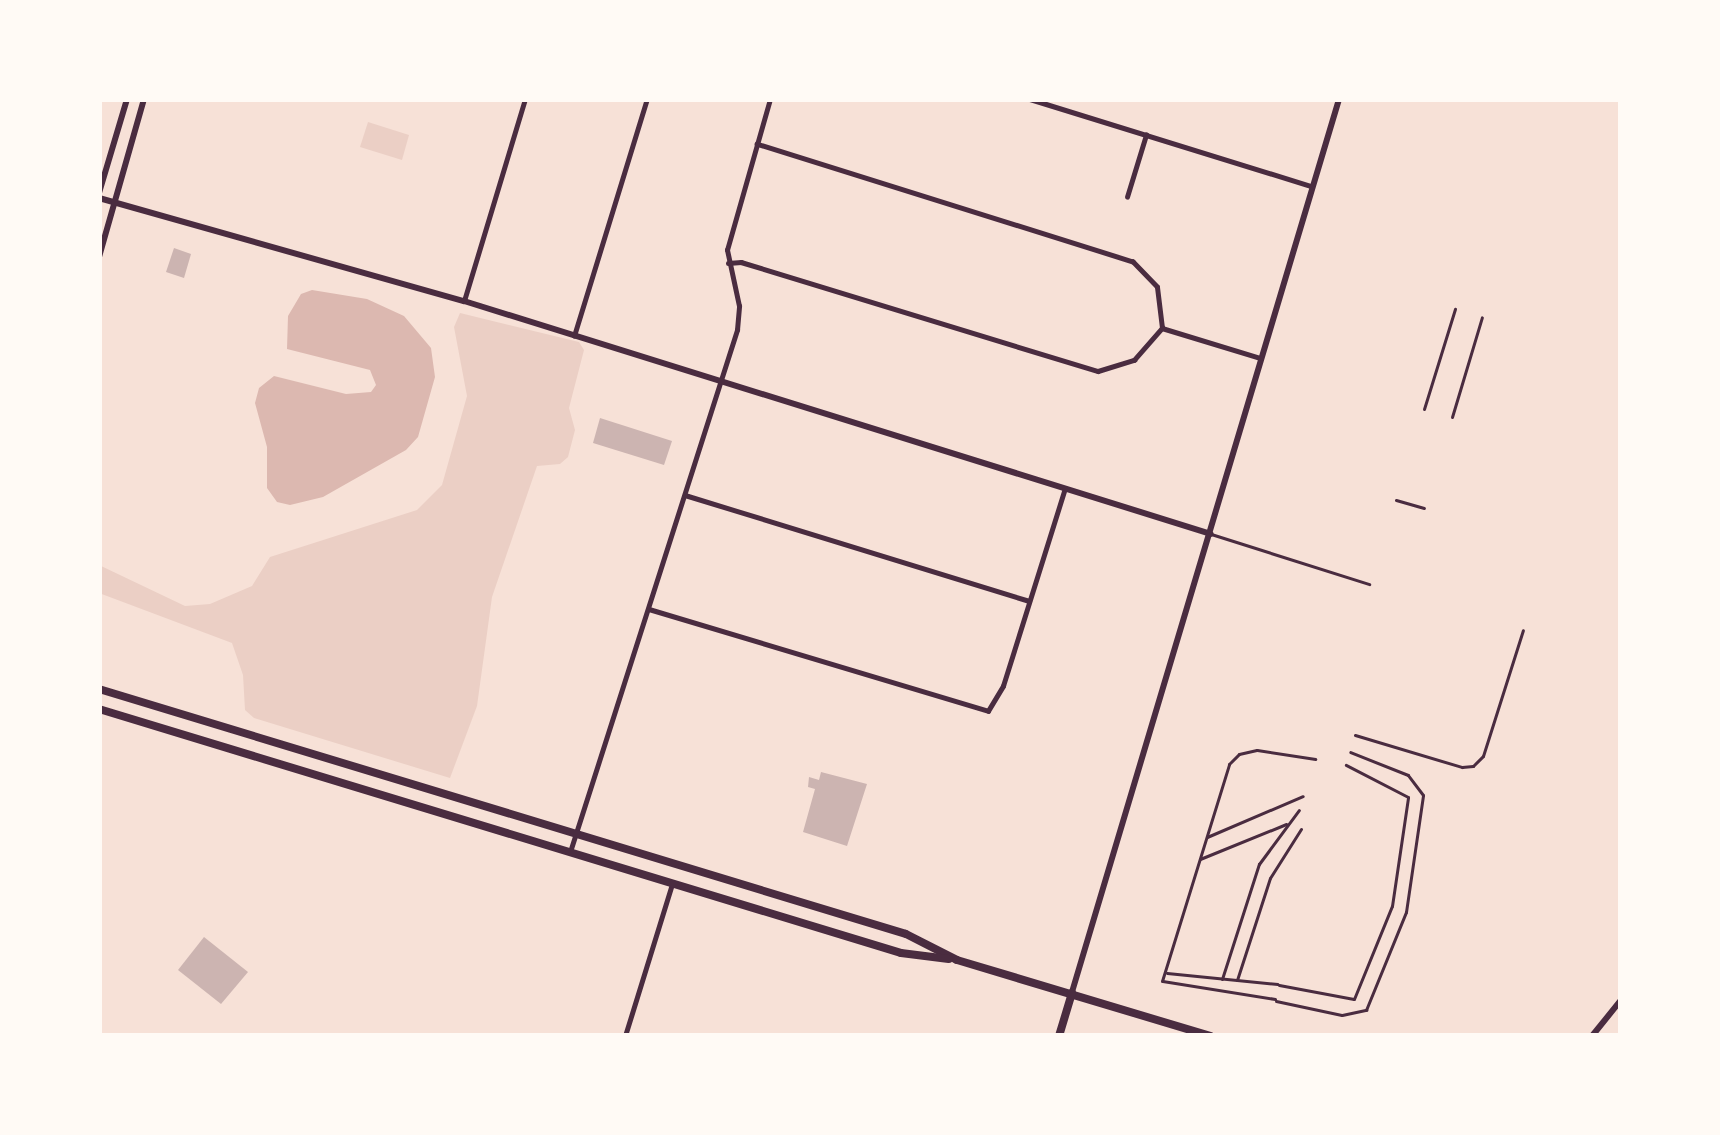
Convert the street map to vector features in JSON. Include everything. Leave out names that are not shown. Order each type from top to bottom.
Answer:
[{"type":"main road","points":[[99,689],[878,926],[957,960],[1211,1036]]},
{"type":"main road","points":[[99,709],[909,955],[957,960]]},
{"type":"main road","points":[[752,907],[757,889]]},
{"type":"main road","points":[[855,939],[878,926]]},
{"type":"main road","points":[[1059,1036],[1072,994]]},
{"type":"street","points":[[127,99],[99,195],[114,201],[464,301],[1369,584]]},
{"type":"street","points":[[99,257],[144,99]]},
{"type":"street","points":[[464,301],[525,99]]},
{"type":"street","points":[[574,336],[647,99]]},
{"type":"street","points":[[570,852],[740,316],[728,262],[730,234],[770,99]]},
{"type":"street","points":[[1030,99],[1312,186]]},
{"type":"street","points":[[1072,994],[1339,99]]},
{"type":"street","points":[[1127,197],[1146,135]]},
{"type":"street","points":[[728,262],[741,262],[1098,371],[1134,360],[1162,328],[1157,287],[1133,262],[757,144]]},
{"type":"street","points":[[1424,409],[1455,309]]},
{"type":"street","points":[[1452,417],[1482,317]]},
{"type":"street","points":[[1162,328],[1264,360]]},
{"type":"street","points":[[649,609],[981,712],[994,707],[1065,488]]},
{"type":"street","points":[[685,496],[1030,602]]},
{"type":"street","points":[[1396,500],[1424,508]]},
{"type":"street","points":[[1355,735],[1462,767],[1473,766],[1483,757],[1523,631]]},
{"type":"street","points":[[1315,759],[1284,752],[1239,754],[1223,778],[1162,981],[1342,1015],[1366,1010],[1406,912],[1423,794],[1408,775],[1350,752]]},
{"type":"street","points":[[1165,973],[1279,985],[1354,999],[1396,890],[1408,797],[1346,765]]},
{"type":"street","points":[[1205,838],[1304,796]]},
{"type":"street","points":[[1222,979],[1259,864],[1299,809]]},
{"type":"street","points":[[1198,860],[1288,823]]},
{"type":"street","points":[[1237,980],[1270,878],[1300,830]]},
{"type":"street","points":[[625,1036],[673,882]]},
{"type":"street","points":[[1592,1036],[1621,1000]]},
{"type":"shaded area","points":[[368,122],[409,135],[402,160],[360,147]]},
{"type":"shaded area","points":[[312,290],[367,299],[404,316],[431,348],[435,377],[418,437],[406,450],[323,497],[290,505],[277,502],[267,488],[267,447],[255,403],[259,388],[274,376],[346,394],[371,392],[376,385],[370,370],[287,349],[288,316],[301,294]]},
{"type":"shaded area","points":[[460,313],[579,342],[584,350],[569,408],[575,430],[568,457],[560,464],[537,466],[492,597],[477,706],[450,778],[254,718],[245,710],[243,675],[232,643],[99,593],[99,565],[185,606],[210,604],[252,586],[270,557],[417,510],[442,485],[467,396],[454,327]]},
{"type":"building","points":[[174,248],[191,254],[184,278],[166,272]]},
{"type":"building","points":[[600,418],[672,441],[664,465],[593,443]]},
{"type":"building","points":[[821,772],[867,784],[847,846],[803,832],[815,789],[808,787],[809,777],[819,780]]},
{"type":"building","points":[[204,937],[248,972],[221,1004],[178,970]]}]
